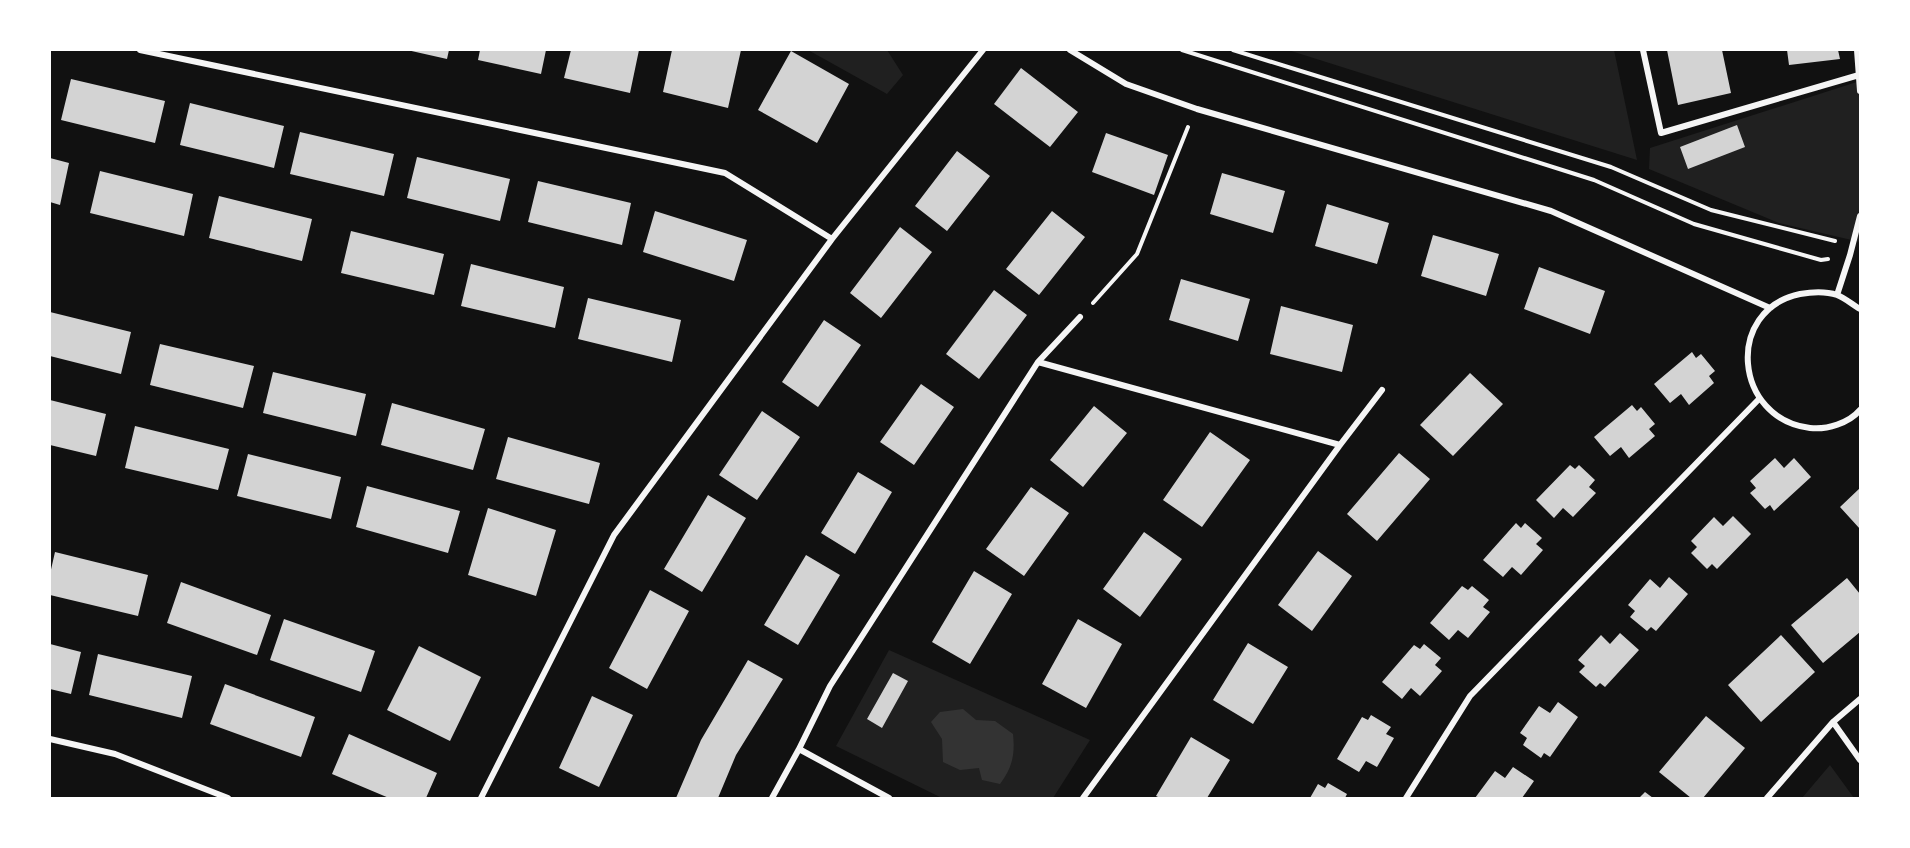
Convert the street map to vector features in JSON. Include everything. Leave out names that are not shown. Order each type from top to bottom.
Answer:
[{"type":"street","points":[[140,50],[725,174],[832,239]]},
{"type":"street","points":[[481,798],[614,535],[832,239],[983,50]]},
{"type":"street","points":[[1070,50],[1126,84],[1197,109],[1551,211],[1770,308]]},
{"type":"street","points":[[1643,50],[1661,133],[1859,75]]},
{"type":"street","points":[[1857,50],[1860,91]]},
{"type":"street","points":[[1837,295],[1860,216]]},
{"type":"street","points":[[1860,309],[1837,295],[1813,292],[1790,296],[1770,308],[1755,327],[1748,344],[1747,367],[1759,399],[1776,416],[1798,426],[1814,429],[1837,425],[1860,410]]},
{"type":"street","points":[[772,798],[830,687],[1038,362],[1080,317]]},
{"type":"street","points":[[1038,362],[1340,445]]},
{"type":"street","points":[[1083,798],[1382,390]]},
{"type":"street","points":[[1406,798],[1470,696],[1759,399]]},
{"type":"street","points":[[1767,798],[1833,722],[1860,699]]},
{"type":"street","points":[[1833,722],[1860,760]]},
{"type":"street","points":[[50,739],[115,754],[228,798]]},
{"type":"street","points":[[799,749],[890,798]]},
{"type":"path","points":[[1182,50],[1594,180],[1694,224],[1821,260],[1850,255]]},
{"type":"path","points":[[1233,50],[1611,167],[1711,210],[1853,245]]},
{"type":"path","points":[[1080,317],[1137,254],[1197,109]]},
{"type":"shaded area","points":[[808,50],[887,50],[903,75],[887,94]]},
{"type":"shaded area","points":[[1288,50],[1614,50],[1637,160]]},
{"type":"shaded area","points":[[1860,81],[1860,242],[1779,223],[1649,169],[1650,148]]},
{"type":"shaded area","points":[[889,650],[1090,740],[1053,798],[942,798],[836,746]]},
{"type":"shaded area","points":[[963,709],[976,720],[995,721],[1013,734],[1012,760],[1000,784],[982,780],[979,768],[960,770],[943,762],[942,739],[931,722],[940,712]]},
{"type":"shaded area","points":[[1830,765],[1854,798],[1802,798]]},
{"type":"building","points":[[407,50],[449,50],[447,59]]},
{"type":"building","points":[[480,50],[546,50],[541,74],[478,60]]},
{"type":"building","points":[[571,50],[639,50],[630,93],[564,78]]},
{"type":"building","points":[[672,50],[741,50],[728,108],[663,92]]},
{"type":"building","points":[[1667,50],[1722,50],[1731,93],[1678,105]]},
{"type":"building","points":[[1787,50],[1838,50],[1840,59],[1789,65]]},
{"type":"building","points":[[791,51],[849,84],[817,143],[758,110]]},
{"type":"building","points":[[1021,68],[1078,112],[1050,147],[994,104]]},
{"type":"building","points":[[71,79],[165,101],[155,143],[61,120]]},
{"type":"building","points":[[190,103],[284,126],[274,168],[180,145]]},
{"type":"building","points":[[1737,125],[1745,147],[1688,169],[1680,147]]},
{"type":"building","points":[[300,132],[394,154],[384,196],[290,174]]},
{"type":"building","points":[[1106,133],[1168,155],[1154,195],[1092,172]]},
{"type":"building","points":[[957,151],[990,176],[947,231],[915,206]]},
{"type":"building","points":[[417,157],[510,179],[500,221],[407,198]]},
{"type":"building","points":[[50,158],[69,163],[60,205],[50,202]]},
{"type":"building","points":[[100,171],[193,194],[184,236],[90,213]]},
{"type":"building","points":[[1222,173],[1285,191],[1273,233],[1210,214]]},
{"type":"building","points":[[538,181],[631,203],[622,245],[528,222]]},
{"type":"building","points":[[219,196],[312,219],[302,261],[209,238]]},
{"type":"building","points":[[1327,204],[1389,223],[1377,264],[1315,246]]},
{"type":"building","points":[[655,211],[747,240],[734,281],[643,252]]},
{"type":"building","points":[[1052,211],[1085,237],[1039,295],[1006,269]]},
{"type":"building","points":[[900,227],[932,252],[881,318],[850,293]]},
{"type":"building","points":[[351,231],[444,254],[434,295],[341,273]]},
{"type":"building","points":[[1433,235],[1499,254],[1486,296],[1421,276]]},
{"type":"building","points":[[471,264],[564,287],[555,328],[461,306]]},
{"type":"building","points":[[1539,267],[1605,291],[1590,334],[1524,309]]},
{"type":"building","points":[[1181,279],[1250,299],[1238,341],[1169,320]]},
{"type":"building","points":[[994,290],[1027,315],[979,379],[946,354]]},
{"type":"building","points":[[588,298],[681,320],[672,362],[578,339]]},
{"type":"building","points":[[1281,306],[1353,325],[1342,372],[1270,354]]},
{"type":"building","points":[[50,312],[131,332],[121,374],[50,356]]},
{"type":"building","points":[[824,320],[861,345],[818,407],[782,382]]},
{"type":"building","points":[[160,344],[254,366],[243,408],[150,385]]},
{"type":"building","points":[[1692,352],[1696,358],[1701,354],[1715,371],[1709,376],[1714,383],[1689,405],[1681,394],[1670,403],[1654,384]]},
{"type":"building","points":[[273,372],[366,394],[356,436],[263,413]]},
{"type":"building","points":[[1470,373],[1503,404],[1453,456],[1420,425]]},
{"type":"building","points":[[921,384],[954,407],[914,465],[880,442]]},
{"type":"building","points":[[50,400],[106,414],[96,456],[50,445]]},
{"type":"building","points":[[392,403],[485,429],[473,470],[381,445]]},
{"type":"building","points":[[1632,405],[1637,411],[1641,407],[1655,424],[1649,429],[1655,436],[1629,458],[1621,447],[1610,456],[1594,437]]},
{"type":"building","points":[[1094,406],[1127,433],[1083,487],[1050,460]]},
{"type":"building","points":[[762,411],[800,437],[757,500],[719,475]]},
{"type":"building","points":[[135,426],[229,449],[218,490],[125,468]]},
{"type":"building","points":[[1210,432],[1250,460],[1202,527],[1163,500]]},
{"type":"building","points":[[508,437],[600,463],[589,504],[496,479]]},
{"type":"building","points":[[1399,453],[1430,479],[1377,541],[1347,514]]},
{"type":"building","points":[[248,454],[341,477],[331,519],[237,496]]},
{"type":"building","points":[[1775,458],[1784,468],[1794,458],[1811,477],[1774,511],[1770,505],[1765,509],[1750,493],[1756,488],[1750,481]]},
{"type":"building","points":[[1570,465],[1575,469],[1579,465],[1595,480],[1589,487],[1596,493],[1573,517],[1563,508],[1554,518],[1536,500]]},
{"type":"building","points":[[858,472],[892,492],[855,554],[821,533]]},
{"type":"building","points":[[367,486],[460,511],[448,553],[356,527]]},
{"type":"building","points":[[1031,487],[1069,513],[1024,576],[986,549]]},
{"type":"building","points":[[1860,488],[1860,529],[1840,507]]},
{"type":"building","points":[[708,495],[746,518],[702,592],[664,569]]},
{"type":"building","points":[[488,508],[556,530],[536,596],[468,575]]},
{"type":"building","points":[[1733,516],[1751,534],[1717,569],[1712,564],[1707,569],[1691,553],[1697,547],[1691,541],[1714,517],[1723,526]]},
{"type":"building","points":[[1516,523],[1521,528],[1525,523],[1542,538],[1536,544],[1543,550],[1521,575],[1512,567],[1503,577],[1483,560]]},
{"type":"building","points":[[1144,532],[1182,559],[1140,617],[1103,589]]},
{"type":"building","points":[[1318,551],[1352,576],[1312,631],[1278,605]]},
{"type":"building","points":[[55,552],[148,575],[138,616],[50,595],[50,574]]},
{"type":"building","points":[[806,555],[840,575],[798,645],[764,625]]},
{"type":"building","points":[[974,571],[1012,594],[970,664],[932,642]]},
{"type":"building","points":[[1669,577],[1688,594],[1656,631],[1651,627],[1647,631],[1630,617],[1635,611],[1628,605],[1650,579],[1660,588]]},
{"type":"building","points":[[1847,578],[1860,594],[1860,632],[1823,663],[1791,625]]},
{"type":"building","points":[[181,582],[271,615],[257,655],[167,623]]},
{"type":"building","points":[[1462,586],[1468,590],[1472,586],[1489,600],[1483,607],[1490,612],[1468,638],[1458,630],[1449,640],[1430,623]]},
{"type":"building","points":[[650,590],[689,611],[647,689],[609,668]]},
{"type":"building","points":[[284,619],[375,651],[361,692],[270,660]]},
{"type":"building","points":[[1078,619],[1122,644],[1086,708],[1042,684]]},
{"type":"building","points":[[1620,633],[1639,650],[1605,687],[1600,683],[1596,687],[1579,672],[1585,666],[1578,660],[1601,635],[1610,644]]},
{"type":"building","points":[[1781,635],[1815,672],[1761,722],[1728,685]]},
{"type":"building","points":[[1248,643],[1288,667],[1253,724],[1213,700]]},
{"type":"building","points":[[50,644],[81,652],[71,694],[50,689]]},
{"type":"building","points":[[1424,644],[1441,658],[1435,665],[1442,671],[1420,696],[1411,688],[1402,699],[1382,682],[1414,645],[1420,649]]},
{"type":"building","points":[[419,646],[481,677],[450,741],[387,710]]},
{"type":"building","points":[[98,654],[192,676],[182,718],[89,695]]},
{"type":"building","points":[[748,660],[783,679],[736,755],[718,798],[676,798],[701,740]]},
{"type":"building","points":[[893,673],[908,681],[882,728],[867,719]]},
{"type":"building","points":[[225,684],[315,717],[301,757],[210,724]]},
{"type":"building","points":[[592,696],[633,715],[599,787],[559,768]]},
{"type":"building","points":[[1558,702],[1578,717],[1550,757],[1544,753],[1541,758],[1523,745],[1527,738],[1520,733],[1539,706],[1550,713]]},
{"type":"building","points":[[1371,715],[1391,727],[1386,734],[1394,738],[1377,767],[1366,761],[1359,772],[1337,759],[1362,717],[1368,720]]},
{"type":"building","points":[[1706,716],[1745,748],[1703,798],[1691,798],[1659,772]]},
{"type":"building","points":[[349,734],[437,773],[426,798],[389,798],[332,774]]},
{"type":"building","points":[[1191,737],[1230,760],[1207,798],[1160,798],[1156,796]]},
{"type":"building","points":[[1513,767],[1534,781],[1522,798],[1475,798],[1495,771],[1505,778]]},
{"type":"building","points":[[1328,783],[1347,794],[1345,798],[1310,798],[1318,784],[1325,788]]},
{"type":"building","points":[[1645,792],[1653,798],[1639,798]]}]
